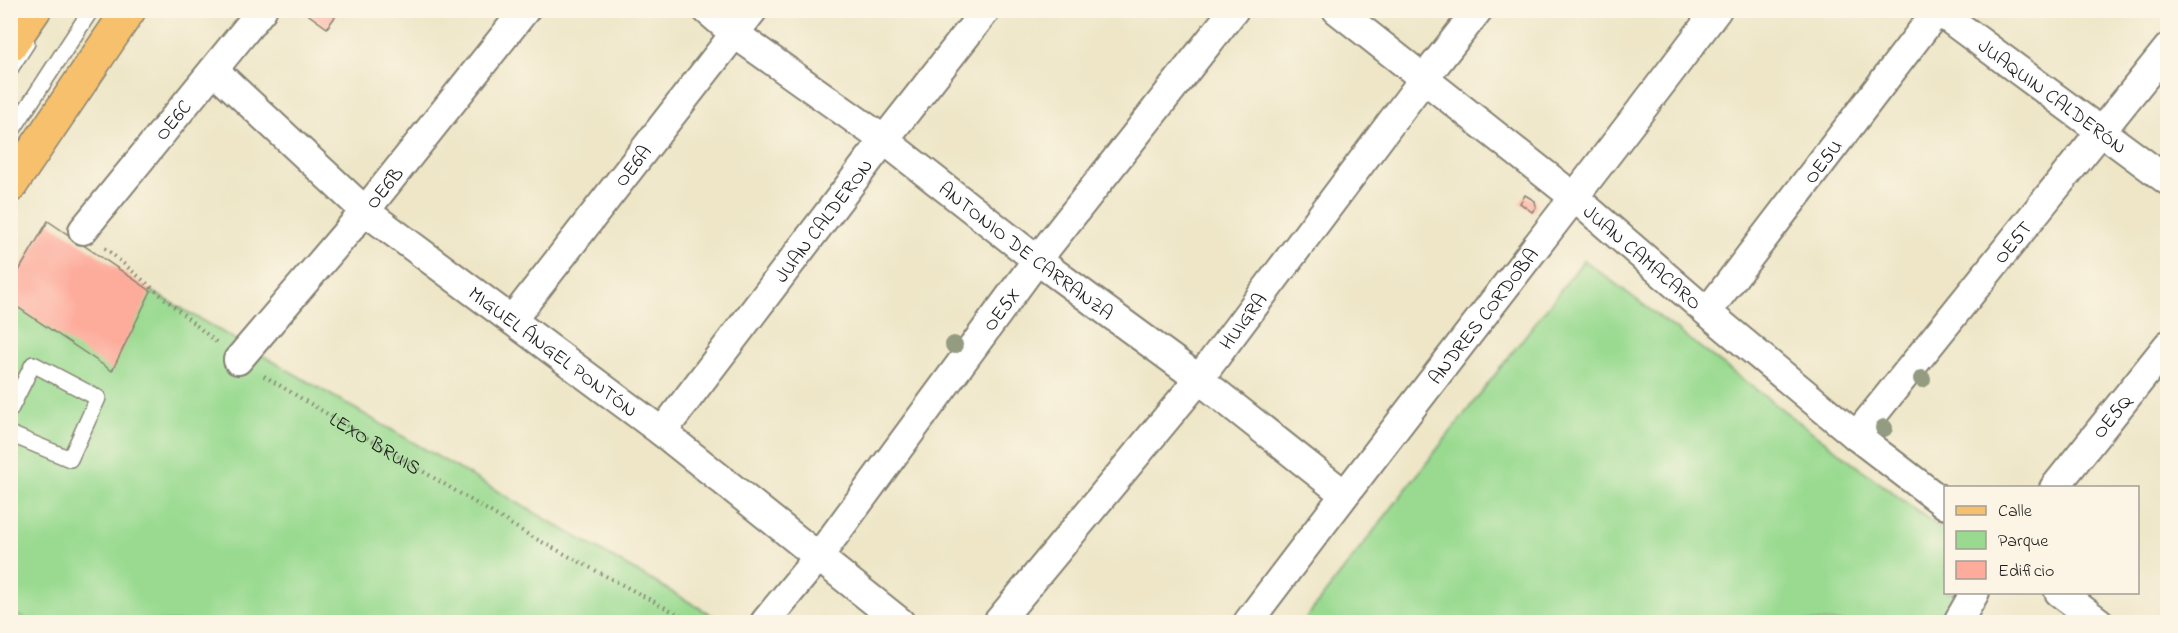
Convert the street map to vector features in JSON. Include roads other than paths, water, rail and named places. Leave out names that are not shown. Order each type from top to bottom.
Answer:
[{"type":"main road","points":[[10,45],[33,10]]},
{"type":"main road","points":[[10,186],[129,10]]},
{"type":"street","name":"OE6C","points":[[83,230],[215,71],[262,10]]},
{"type":"street","name":"OE6B","points":[[238,360],[364,211],[525,10]]},
{"type":"street","name":"ANTONIO DE CARRANZA","points":[[707,10],[735,33],[884,140],[1038,260],[1199,379],[1344,494]]},
{"type":"street","name":"OE6A","points":[[512,320],[753,10]]},
{"type":"street","name":"JUAN CALDERON","points":[[662,432],[986,10]]},
{"type":"street","name":"OE5X","points":[[819,556],[1038,260],[1234,10]]},
{"type":"street","name":"JUAN CAMACARO","points":[[1337,10],[1575,198],[1856,436],[1944,504]]},
{"type":"street","name":"HUIGRA","points":[[998,622],[1199,379],[1478,10]]},
{"type":"street","name":"ANDRES CORDOBA","points":[[1248,622],[1717,10]]},
{"type":"street","name":"JUAQUIN CALDERÓN","points":[[1937,11],[2168,181]]},
{"type":"street","name":"OE5U","points":[[1707,312],[1937,11]]},
{"type":"street","name":"OE5T","points":[[1856,436],[2168,48]]},
{"type":"street","name":"MIGUEL ÁNGEL PONTÓN","points":[[215,71],[364,211],[662,432],[900,622]]},
{"type":"street","name":"OE5Q","points":[[2056,486],[2168,345]]},
{"type":"street","points":[[765,622],[819,556]]},
{"type":"street","points":[[1958,622],[1974,594]]},
{"type":"street","points":[[2062,594],[2099,622]]},
{"type":"lane","points":[[10,69],[49,10]]},
{"type":"lane","points":[[10,134],[91,10]]},
{"type":"lane","points":[[10,410],[33,364],[98,398],[70,459],[10,434]]}]
